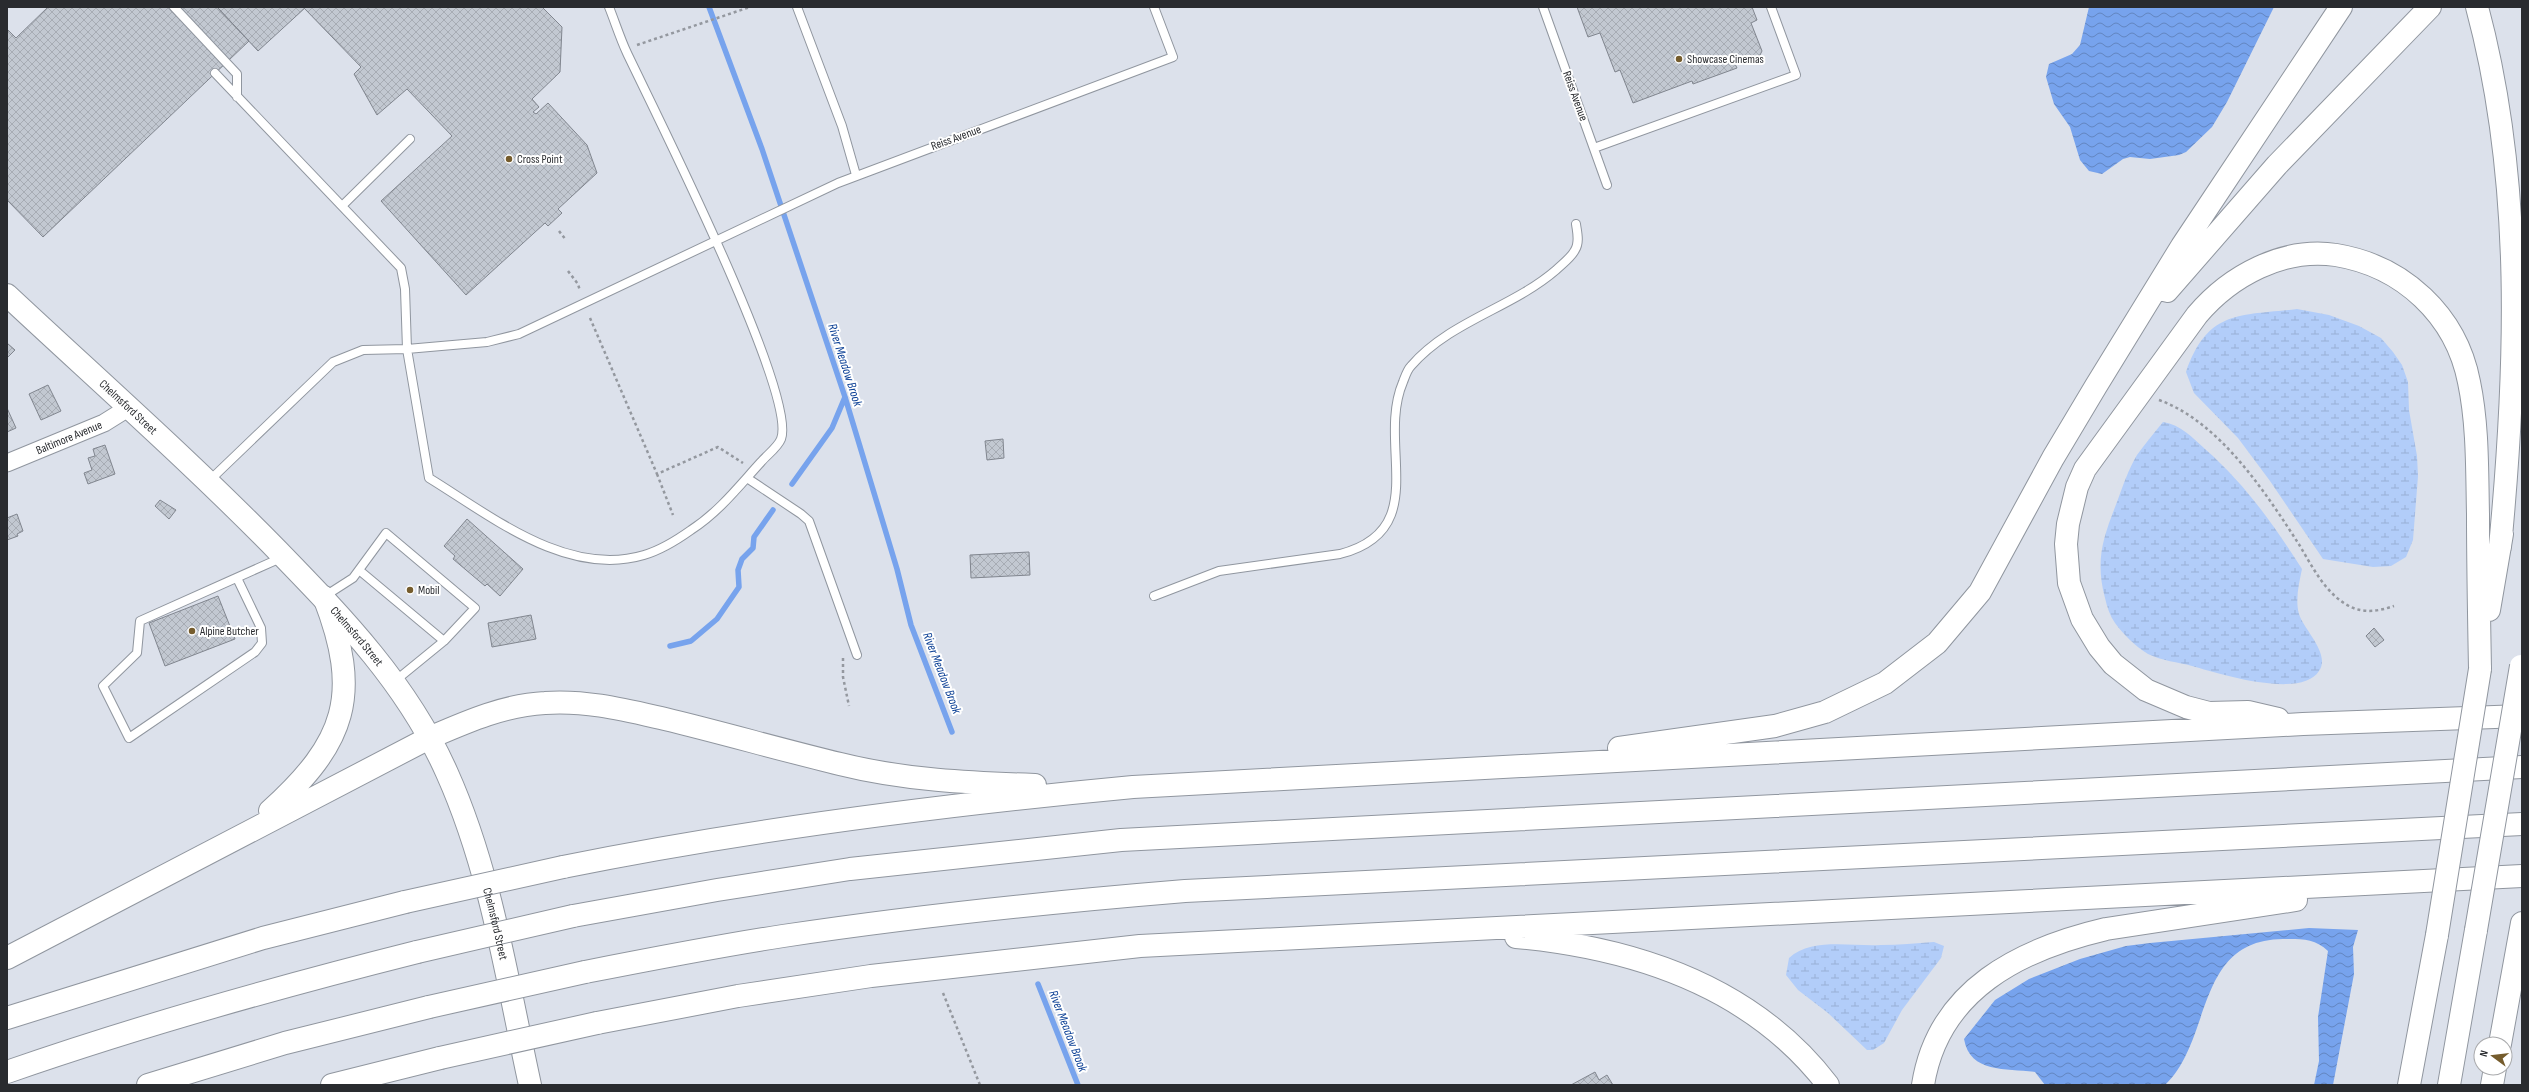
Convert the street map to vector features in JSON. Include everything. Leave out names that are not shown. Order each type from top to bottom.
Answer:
[{"type":"main road","points":[[1470,768],[1775,726],[1825,712],[1885,683],[1938,644],[1971,604],[1991,574],[2049,465],[2182,246],[2340,7]]},
{"type":"main road","points":[[2096,386],[2167,291],[2253,191],[2430,7]]},
{"type":"main road","points":[[2479,14],[2501,123],[2510,228],[2510,418],[2500,547]]},
{"type":"main road","points":[[2303,724],[2248,712],[2209,713],[2164,699],[2146,690],[2113,664],[2099,647],[2082,619],[2069,584],[2067,562],[2066,544],[2072,505],[2085,469],[2139,393],[2208,302],[2235,280],[2264,265],[2296,256],[2328,254],[2379,267],[2410,286],[2434,309],[2456,341],[2469,382],[2477,476],[2480,669]]},
{"type":"main road","name":"Chelmsford Street","points":[[7,295],[128,408],[210,481],[283,557],[324,597],[372,652],[395,682],[429,738],[460,805],[483,874],[530,1085]]},
{"type":"main road","points":[[2407,1085],[2415,1054],[2438,934],[2522,406]]},
{"type":"main road","points":[[235,837],[265,815],[295,788],[322,756],[332,737],[343,700],[343,662],[340,641],[324,597]]},
{"type":"main road","points":[[2448,1085],[2476,930],[2521,661]]},
{"type":"main road","points":[[7,958],[235,837],[429,738],[504,710],[544,703],[588,703],[680,723],[841,764],[900,776],[978,783],[1132,787]]},
{"type":"main road","points":[[7,1018],[256,940],[405,902],[563,866],[696,841],[829,820],[962,804],[1132,787],[2303,724],[2522,716]]},
{"type":"main road","points":[[7,1072],[152,1024],[284,986],[417,952],[573,916],[717,890],[850,869],[1121,840],[2522,767]]},
{"type":"main road","points":[[148,1085],[285,1043],[429,1007],[585,972],[716,947],[851,926],[1050,903],[1185,892],[2522,824]]},
{"type":"main road","points":[[332,1085],[440,1058],[597,1023],[803,985],[1006,960],[1208,941],[2522,876]]},
{"type":"main road","points":[[1923,1085],[1927,1065],[1943,1029],[1968,995],[1984,980],[2004,967],[2054,944],[2106,929],[2422,881]]},
{"type":"main road","points":[[2501,1036],[2522,926]]},
{"type":"main road","points":[[1413,931],[1540,939],[1614,953],[1672,970],[1720,992],[1758,1016],[1793,1045],[1828,1085]]},
{"type":"main road","points":[[373,1085],[440,1058]]},
{"type":"street","name":"Baltimore Avenue","points":[[7,463],[104,423],[128,408]]},
{"type":"lane","points":[[174,7],[237,74],[237,97]]},
{"type":"lane","points":[[215,73],[401,268],[405,289],[407,349],[429,478],[535,542],[573,557],[616,559],[642,556],[654,552],[712,514],[781,440],[783,421],[771,377],[717,241],[625,50],[609,7]]},
{"type":"lane","points":[[210,481],[333,362],[363,350],[407,349],[487,342],[519,334],[856,176],[842,126],[797,7]]},
{"type":"lane","name":"Reiss Avenue","points":[[856,176],[1173,57],[1154,7]]},
{"type":"lane","name":"Reiss Avenue","points":[[1543,7],[1607,185]]},
{"type":"lane","points":[[1594,148],[1796,75],[1771,7]]},
{"type":"lane","points":[[342,206],[410,140]]},
{"type":"lane","points":[[1154,596],[1219,571],[1340,554],[1358,549],[1372,542],[1385,529],[1395,501],[1395,412],[1399,391],[1409,368],[1423,352],[1449,333],[1518,297],[1545,279],[1576,250],[1578,238],[1576,224]]},
{"type":"lane","points":[[747,478],[809,521],[857,656]]},
{"type":"lane","points":[[324,597],[353,578],[386,533],[475,608],[444,641],[395,682]]},
{"type":"lane","points":[[237,578],[261,628],[262,643],[255,652],[237,665],[189,695],[129,738],[103,686],[137,653],[140,621],[283,557]]},
{"type":"lane","points":[[359,570],[444,641]]},
{"type":"path","points":[[635,46],[749,7]]},
{"type":"path","points":[[559,231],[566,240]]},
{"type":"path","points":[[568,271],[578,284]]},
{"type":"path","points":[[590,318],[673,515]]},
{"type":"path","points":[[2139,393],[2169,404],[2189,415],[2220,441],[2261,490],[2327,589],[2348,606],[2366,611],[2379,611],[2394,606]]},
{"type":"path","points":[[657,474],[718,447],[753,470]]},
{"type":"path","points":[[849,706],[842,664],[844,651],[850,637]]},
{"type":"path","points":[[943,993],[980,1085]]},
{"type":"green space","points":[[2297,309],[2329,315],[2359,326],[2381,338],[2402,365],[2408,382],[2409,410],[2417,456],[2418,476],[2413,540],[2406,557],[2391,566],[2373,567],[2323,559],[2270,481],[2238,438],[2194,393],[2186,372],[2195,351],[2205,337],[2216,326],[2243,315]]},
{"type":"green space","points":[[2163,422],[2186,432],[2220,462],[2270,521],[2302,569],[2297,597],[2299,614],[2322,657],[2322,664],[2319,671],[2309,679],[2295,683],[2277,684],[2258,682],[2159,658],[2148,654],[2134,644],[2113,620],[2102,584],[2101,560],[2104,538],[2128,472],[2137,455]]},
{"type":"green space","points":[[1934,942],[1944,946],[1941,958],[1902,1010],[1884,1043],[1873,1050],[1867,1050],[1828,1013],[1798,990],[1786,975],[1789,958],[1798,951],[1809,947],[1833,944],[1888,945]]},
{"type":"water","points":[[2089,7],[2274,7],[2227,102],[2212,127],[2186,152],[2179,155],[2150,159],[2130,157],[2123,159],[2102,174],[2089,171],[2080,160],[2070,127],[2054,104],[2046,77],[2049,64],[2072,54],[2080,45]]},
{"type":"water","points":[[2309,928],[2358,930],[2353,947],[2354,974],[2333,1085],[2314,1085],[2319,1061],[2318,1017],[2328,951],[2313,941],[2301,939],[2283,939],[2254,944],[2234,956],[2219,974],[2180,1066],[2165,1085],[2045,1085],[2035,1072],[2002,1069],[1982,1064],[1974,1058],[1968,1050],[1964,1039],[1995,1000],[2029,979],[2080,959],[2126,946]]},
{"type":"building","points":[[48,7],[217,7],[249,41],[43,237],[7,200],[7,29],[16,38]]},
{"type":"building","points":[[217,7],[306,7],[258,51]]},
{"type":"building","name":"Cross Point","points":[[542,7],[562,27],[560,72],[532,99],[539,107],[533,112],[536,114],[548,103],[587,145],[597,173],[558,209],[562,213],[548,226],[545,223],[466,295],[381,201],[452,136],[407,89],[377,115],[354,74],[361,67],[304,8]]},
{"type":"building","name":"Showcase Cinemas","points":[[1577,7],[1752,7],[1757,20],[1751,23],[1762,51],[1760,55],[1735,64],[1737,68],[1693,84],[1692,81],[1633,103],[1620,70],[1615,72],[1600,33],[1588,37]]},
{"type":"building","points":[[7,343],[15,350],[7,358]]},
{"type":"building","points":[[48,385],[61,411],[41,420],[29,394]]},
{"type":"building","points":[[7,408],[16,428],[7,432]]},
{"type":"building","points":[[1003,439],[1004,458],[987,460],[985,441]]},
{"type":"building","points":[[105,445],[115,474],[88,484],[84,473],[92,470],[88,458],[95,456],[93,449]]},
{"type":"building","points":[[160,500],[176,510],[169,519],[155,506]]},
{"type":"building","points":[[17,514],[23,531],[17,534],[18,536],[7,540],[7,518]]},
{"type":"building","points":[[467,519],[523,569],[500,596],[487,584],[485,586],[453,559],[455,556],[444,546]]},
{"type":"building","points":[[1029,552],[1030,575],[971,578],[970,555]]},
{"type":"building","name":"Alpine Butcher","points":[[218,596],[235,639],[165,666],[149,623]]},
{"type":"building","points":[[531,615],[536,639],[492,647],[488,623]]},
{"type":"building","points":[[2374,628],[2384,640],[2375,647],[2366,636]]},
{"type":"building","points":[[1595,1072],[1599,1080],[1607,1075],[1613,1085],[1571,1085]]},
{"type":"waterway","name":"River Meadow Brook","points":[[709,7],[762,149],[845,397],[897,569],[911,625],[952,732]]},
{"type":"waterway","points":[[792,484],[832,428],[845,397]]},
{"type":"waterway","points":[[670,646],[691,641],[717,619],[739,587],[738,570],[742,559],[753,548],[754,537],[773,510]]},
{"type":"waterway","name":"River Meadow Brook","points":[[1038,984],[1078,1085]]},
{"type":"place","name":"Showcase Cinemas","points":[[1679,59]]},
{"type":"place","name":"Cross Point","points":[[509,159]]},
{"type":"place","name":"Mobil","points":[[410,590]]},
{"type":"place","name":"Alpine Butcher","points":[[192,631]]}]
